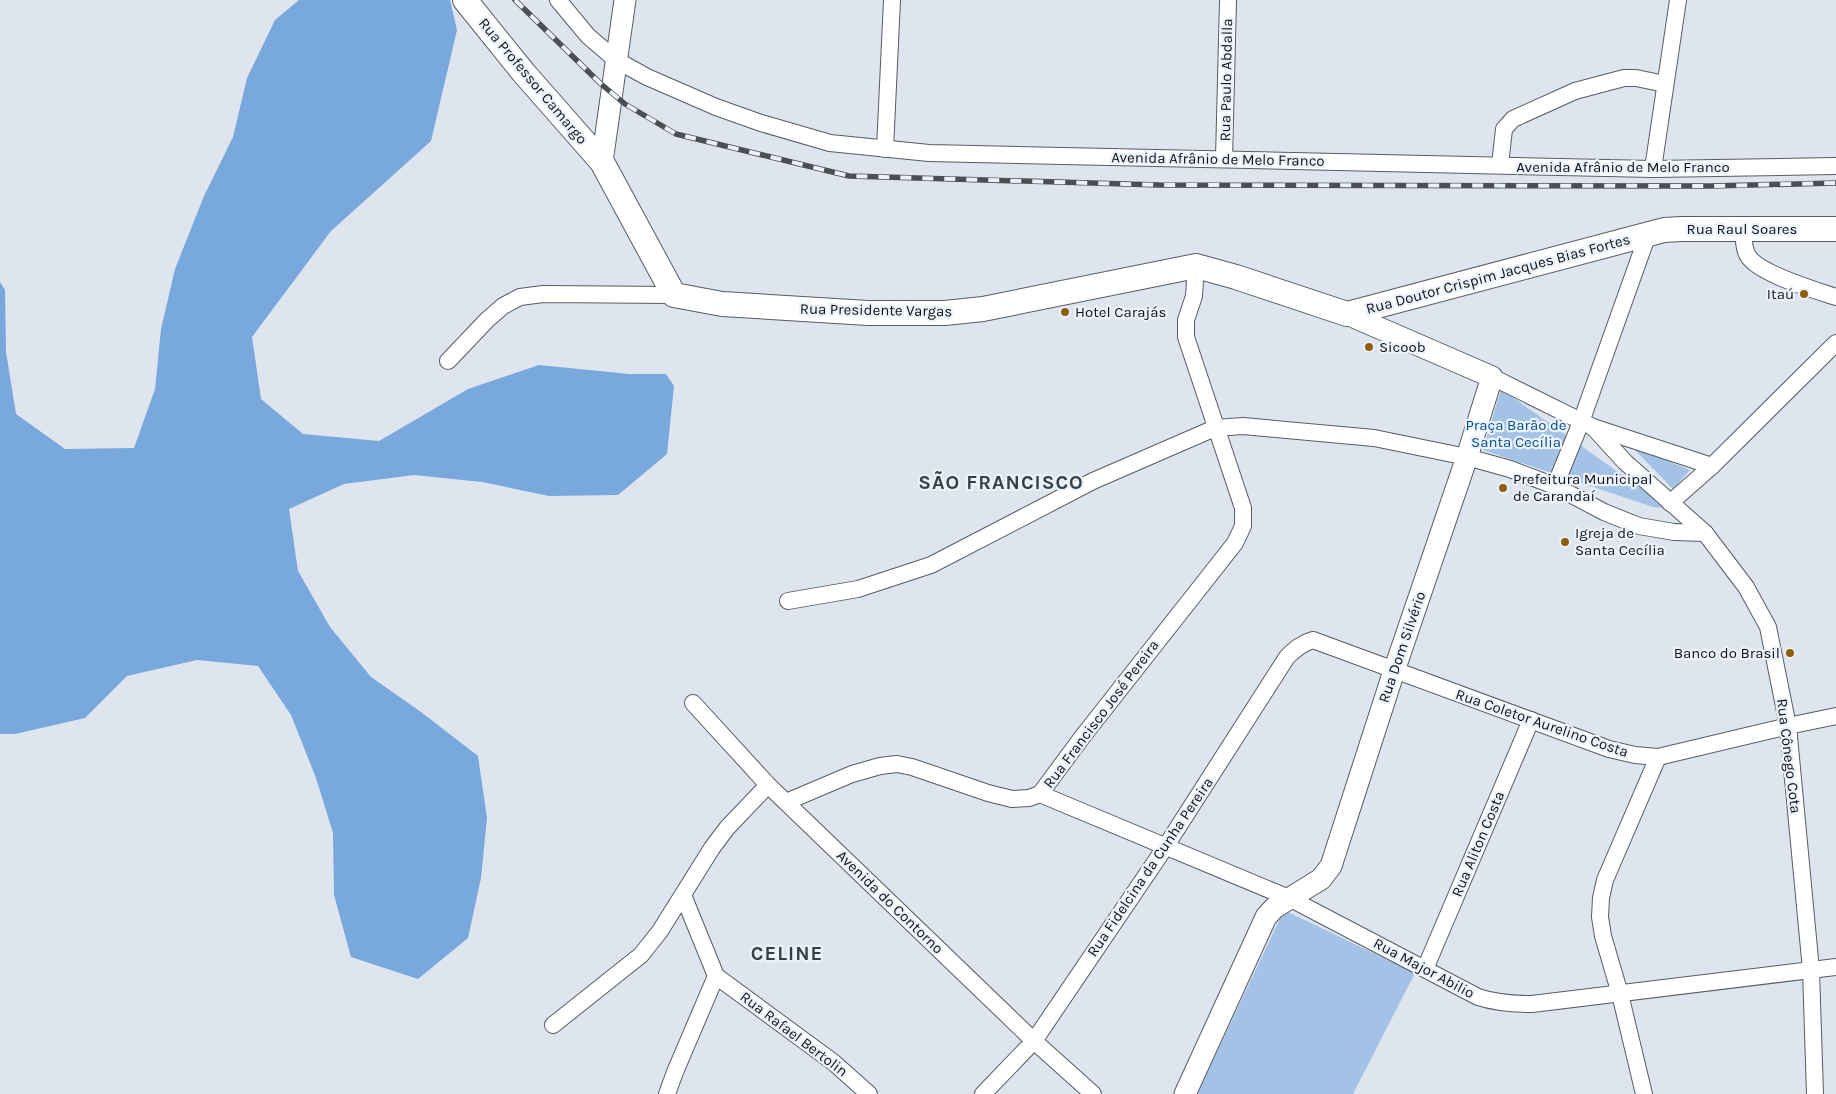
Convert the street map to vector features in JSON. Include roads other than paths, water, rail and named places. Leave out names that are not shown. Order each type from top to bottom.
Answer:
[{"type":"main road","name":"Rua Professor Camargo","points":[[465,0],[523,72],[602,162],[674,295]]},
{"type":"main road","name":"Rua Raul Soares","points":[[1648,234],[1681,229],[1836,229]]},
{"type":"main road","name":"Rua Doutor Crispim Jacques Bias Fortes","points":[[1347,314],[1648,234]]},
{"type":"main road","name":"Rua Presidente Vargas","points":[[674,295],[722,304],[868,313],[945,313],[982,309],[1196,266],[1236,277],[1347,314]]},
{"type":"street","name":"Avenida Afrânio de Melo Franco","points":[[558,0],[588,36],[616,60],[647,77],[716,107],[830,144],[929,153],[1653,169],[1836,166]]},
{"type":"street","points":[[602,162],[625,0]]},
{"type":"street","points":[[885,150],[892,0]]},
{"type":"street","name":"Rua Paulo Abdalla","points":[[1224,159],[1228,0]]},
{"type":"street","points":[[1653,169],[1678,0]]},
{"type":"street","points":[[1500,165],[1504,128],[1513,120],[1575,91],[1624,78],[1636,78],[1665,84]]},
{"type":"street","points":[[1742,229],[1745,248],[1753,262],[1787,279],[1836,297]]},
{"type":"street","points":[[1554,486],[1587,424],[1648,234]]},
{"type":"street","name":"Rua Francisco José Pereira","points":[[786,802],[852,774],[880,766],[897,764],[1012,799],[1029,798],[1040,794],[1150,648],[1235,543],[1243,526],[1243,508],[1186,337],[1186,320],[1194,296],[1196,266]]},
{"type":"street","name":"Rua Presidente Vargas","points":[[448,361],[487,320],[503,306],[520,297],[543,294],[674,295]]},
{"type":"street","points":[[1347,314],[1492,377],[1587,424],[1712,466]]},
{"type":"street","points":[[1670,503],[1712,466],[1836,343]]},
{"type":"street","name":"Rua Dom Silvério","points":[[1185,1094],[1266,917],[1274,908],[1308,889],[1321,879],[1331,866],[1492,377]]},
{"type":"street","name":"Rua Cônego Cota","points":[[1587,424],[1625,462],[1705,533],[1746,587],[1768,627],[1788,726],[1811,970],[1815,1094]]},
{"type":"street","points":[[788,601],[858,590],[931,565],[1093,481],[1215,428],[1243,426],[1374,438],[1467,457],[1510,469],[1554,486],[1604,512],[1639,526],[1674,532],[1705,533]]},
{"type":"street","name":"Rua Coletor Aurelino Costa","points":[[1313,640],[1609,749],[1635,755],[1658,757],[1836,716]]},
{"type":"street","name":"Rua Fidelcina da Cunha Pereira","points":[[983,1094],[1034,1041],[1166,846],[1287,657],[1300,645],[1313,640]]},
{"type":"street","name":"Avenida do Contorno","points":[[693,703],[768,785],[1034,1041],[1093,1094]]},
{"type":"street","name":"Rua Aliton Costa","points":[[1425,969],[1531,720]]},
{"type":"street","points":[[1644,1094],[1620,994],[1603,936],[1600,917],[1601,898],[1605,880],[1658,757]]},
{"type":"street","points":[[553,1025],[640,954],[660,930],[712,848],[727,828],[768,785]]},
{"type":"street","name":"Rua Major Abilio","points":[[1040,794],[1289,898],[1478,997],[1509,1004],[1532,1004],[1836,967]]},
{"type":"street","points":[[667,1094],[716,976],[683,895]]},
{"type":"street","name":"Rua Rafael Bertolin","points":[[716,976],[833,1062],[869,1094]]},
{"type":"railway","points":[[515,0],[601,84],[625,104],[676,134],[849,176],[1159,185],[1711,186],[1836,183]]},
{"type":"place","name":"Itaú","points":[[1804,294]]},
{"type":"place","name":"Hotel Carajás","points":[[1065,312]]},
{"type":"place","name":"Sicoob","points":[[1369,347]]},
{"type":"place","name":"Prefeitura Municipal de Carandaí","points":[[1503,488]]},
{"type":"place","name":"Igreja de Santa Cecília","points":[[1565,542]]},
{"type":"place","name":"Banco do Brasil","points":[[1790,653]]},
{"type":"district","name":"SÃO FRANCISCO","points":[[1001,482]]},
{"type":"district","name":"CELINE","points":[[787,953]]},
{"type":"park label","name":"Praça Barão de Santa Cecília","points":[[1516,434]]}]
